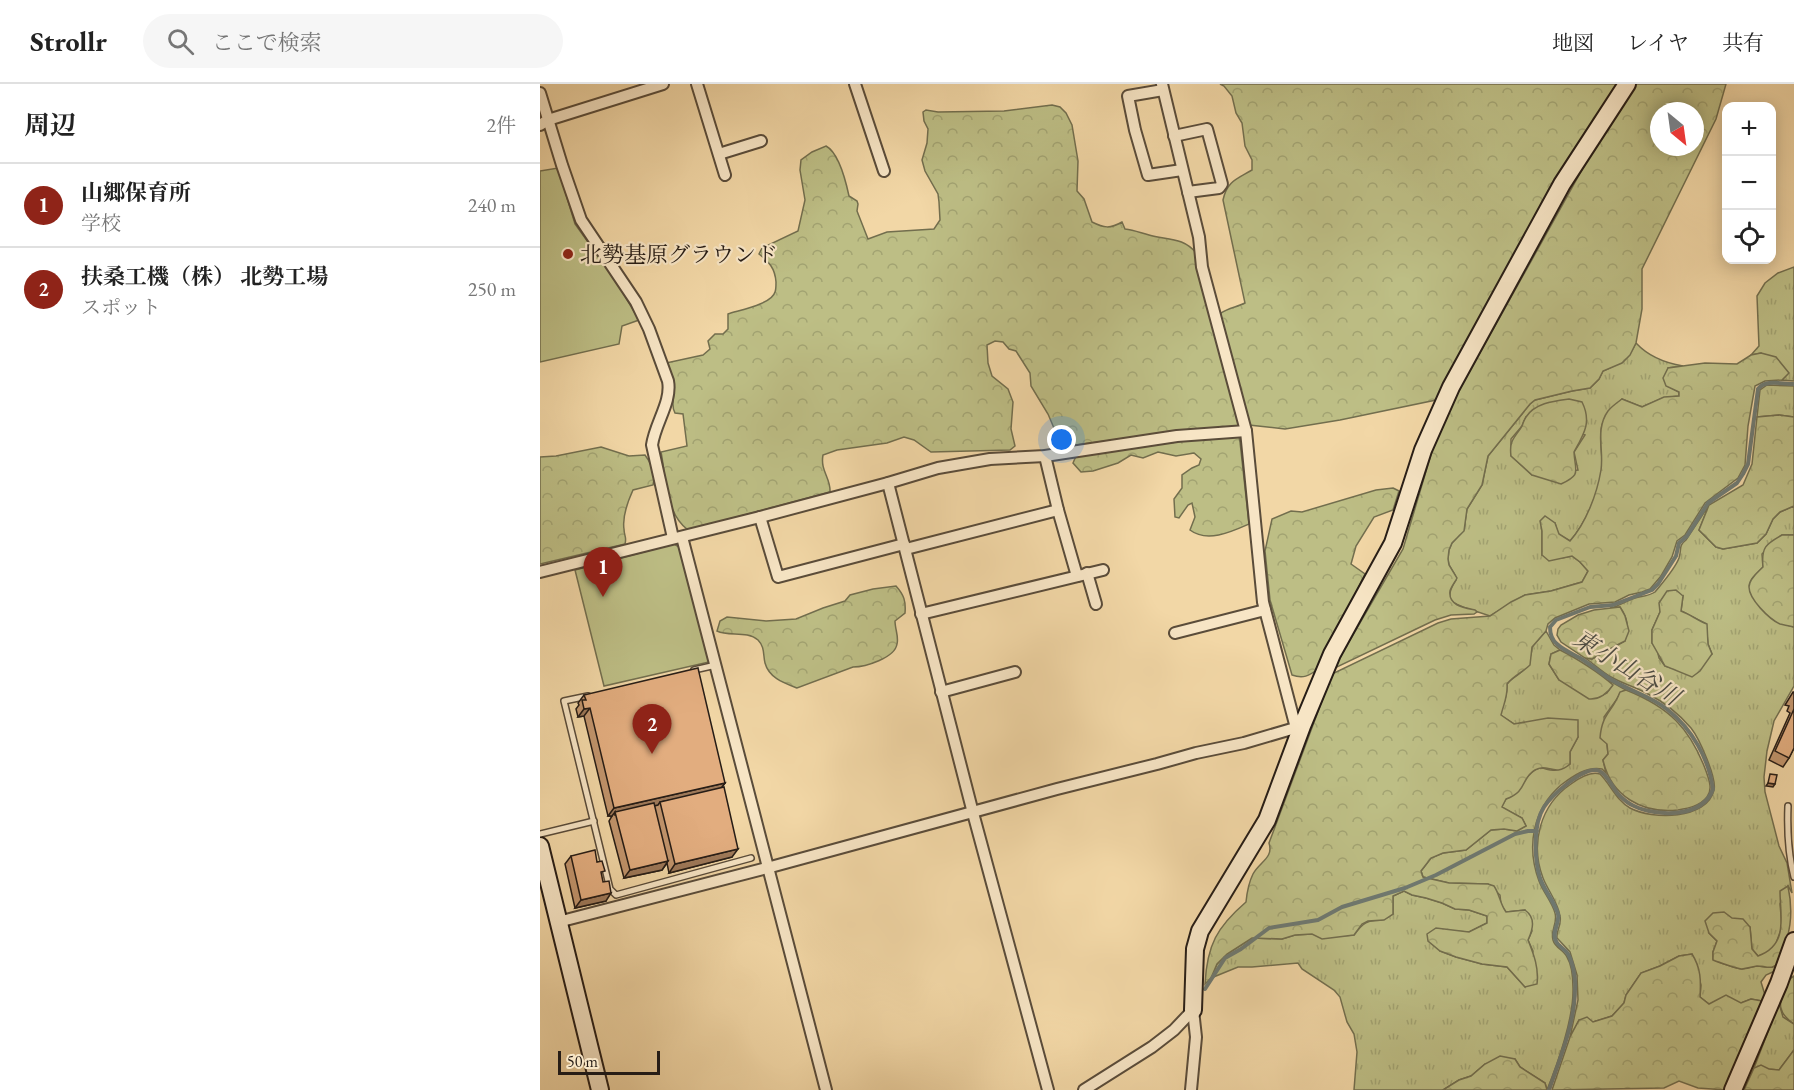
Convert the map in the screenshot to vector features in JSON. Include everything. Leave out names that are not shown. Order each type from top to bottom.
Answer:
[{"type":"street","points":[[544,123],[663,84]]},
{"type":"street","points":[[697,84],[725,176]]},
{"type":"street","points":[[855,84],[884,171]]},
{"type":"street","points":[[1191,1090],[1196,1037],[1193,1010],[1195,949],[1200,931],[1267,820],[1299,727],[1332,654],[1393,543],[1423,450],[1451,387],[1562,184],[1627,84]]},
{"type":"street","points":[[1182,170],[1148,175],[1128,96],[1162,87],[1199,237],[1202,267],[1246,432],[1263,602],[1299,727]]},
{"type":"street","points":[[540,93],[544,123],[581,220],[636,302],[669,381],[670,390],[654,432],[652,445],[716,665],[826,1090]]},
{"type":"street","points":[[1174,136],[1207,129],[1222,184],[1218,188],[1188,192]]},
{"type":"street","points":[[718,154],[761,141]]},
{"type":"street","points":[[540,572],[760,517],[938,468],[990,459],[1045,456],[1177,436],[1246,432]]},
{"type":"street","points":[[1045,456],[1058,510],[1096,604]]},
{"type":"street","points":[[888,483],[941,692],[1048,1090]]},
{"type":"street","points":[[760,517],[778,577],[1058,510]]},
{"type":"street","points":[[921,614],[1103,570]]},
{"type":"street","points":[[1175,633],[1265,610]]},
{"type":"street","points":[[941,692],[1015,672]]},
{"type":"street","points":[[558,922],[1299,727]]},
{"type":"street","points":[[540,846],[600,1090]]},
{"type":"street","points":[[1733,1090],[1779,983],[1794,941]]},
{"type":"street","points":[[1084,1090],[1152,1047],[1174,1030],[1193,1010]]},
{"type":"lane","points":[[692,671],[716,665]]},
{"type":"lane","points":[[599,693],[564,701],[610,889],[616,895],[751,858]]},
{"type":"lane","points":[[1788,806],[1789,856],[1794,877]]},
{"type":"lane","points":[[540,834],[594,821]]},
{"type":"green space","points":[[1220,84],[1620,84],[1557,183],[1436,400],[1285,429],[1249,425],[1221,318],[1221,313],[1224,311],[1245,303],[1223,200],[1230,185],[1237,178],[1252,170],[1252,160],[1245,146],[1242,123],[1236,113],[1232,96]]},
{"type":"green space","points":[[1636,84],[1726,84],[1716,119],[1704,143],[1704,102],[1650,102],[1650,156],[1698,156],[1642,269],[1642,309],[1636,343],[1630,355],[1622,363],[1603,371],[1590,388],[1535,400],[1488,456],[1482,485],[1467,509],[1464,531],[1452,543],[1448,559],[1457,578],[1450,591],[1452,600],[1458,605],[1477,612],[1451,615],[1435,620],[1337,667],[1336,664],[1403,549],[1432,451],[1451,405],[1588,159]]},
{"type":"green space","points":[[1052,105],[1060,107],[1066,113],[1072,125],[1078,161],[1077,191],[1084,199],[1092,222],[1107,227],[1122,222],[1125,229],[1181,242],[1197,254],[1240,425],[1236,428],[1178,431],[1062,447],[1048,414],[1031,386],[1030,373],[1016,351],[1009,349],[1003,342],[995,341],[987,345],[988,363],[992,376],[1008,389],[1013,402],[1011,429],[1015,446],[1010,450],[931,452],[914,440],[904,437],[887,443],[837,450],[823,455],[822,461],[830,492],[688,530],[680,523],[671,504],[661,452],[687,446],[683,414],[675,413],[674,410],[673,385],[666,363],[703,355],[710,349],[708,341],[715,334],[723,334],[728,329],[728,314],[762,303],[773,296],[776,282],[773,269],[759,254],[762,248],[798,231],[805,200],[800,170],[801,160],[826,146],[831,150],[841,168],[849,196],[857,201],[857,211],[868,239],[887,232],[934,229],[940,220],[939,202],[938,194],[925,171],[922,160],[928,129],[923,112],[926,110],[938,112],[1004,111]]},
{"type":"green space","name":"北勢基原グラウンド","points":[[558,168],[575,224],[618,284],[639,320],[622,326],[619,344],[540,362],[540,171]]},
{"type":"green space","points":[[1794,267],[1794,381],[1782,380],[1788,373],[1761,353],[1751,355],[1759,346],[1757,296],[1765,283],[1778,273]]},
{"type":"green space","points":[[1636,343],[1658,359],[1683,366],[1668,368],[1666,385],[1679,392],[1679,396],[1663,398],[1642,407],[1622,399],[1603,422],[1600,436],[1602,468],[1598,487],[1591,507],[1576,534],[1570,541],[1558,534],[1555,523],[1541,521],[1542,555],[1562,558],[1572,556],[1588,571],[1582,582],[1551,591],[1525,595],[1490,616],[1452,601],[1450,593],[1456,580],[1449,565],[1449,550],[1464,530],[1467,509],[1482,485],[1488,456],[1535,400],[1590,388],[1603,371],[1623,361]],"holes":[[[1526,417],[1585,435],[1574,452],[1578,470],[1532,475],[1511,456],[1511,439]]]},
{"type":"green space","points":[[1761,353],[1776,357],[1789,373],[1782,380],[1765,381],[1755,386],[1748,426],[1745,465],[1738,478],[1705,503],[1685,535],[1677,541],[1672,557],[1650,589],[1615,602],[1589,604],[1555,618],[1532,647],[1530,665],[1507,684],[1501,715],[1514,724],[1548,718],[1578,720],[1578,737],[1570,752],[1570,764],[1560,770],[1540,768],[1535,770],[1527,777],[1518,792],[1506,799],[1502,807],[1522,818],[1526,826],[1517,831],[1491,830],[1466,850],[1443,853],[1431,858],[1421,871],[1423,877],[1449,883],[1494,886],[1506,912],[1525,910],[1532,920],[1528,940],[1537,967],[1537,984],[1525,987],[1507,967],[1482,964],[1440,951],[1428,941],[1427,934],[1436,928],[1469,932],[1487,923],[1487,916],[1469,910],[1455,909],[1404,891],[1393,896],[1393,914],[1384,920],[1368,921],[1362,924],[1354,935],[1322,939],[1312,934],[1295,935],[1282,939],[1252,938],[1227,954],[1217,964],[1211,978],[1205,984],[1208,958],[1215,938],[1228,920],[1246,902],[1253,874],[1268,856],[1269,843],[1332,674],[1438,623],[1451,619],[1490,616],[1525,595],[1551,591],[1582,582],[1588,571],[1572,556],[1549,561],[1542,555],[1540,521],[1545,516],[1555,523],[1559,534],[1570,541],[1581,526],[1594,498],[1599,479],[1602,462],[1601,432],[1608,411],[1622,399],[1642,407],[1664,397],[1679,396],[1679,392],[1666,386],[1663,378],[1668,368],[1705,363],[1737,364],[1751,355]]},
{"type":"green space","points":[[1767,385],[1794,386],[1794,417],[1779,415],[1757,417],[1760,390]]},
{"type":"green space","points":[[1569,399],[1582,402],[1586,422],[1584,434],[1574,452],[1575,475],[1561,484],[1532,475],[1511,456],[1511,446],[1530,412],[1545,404]]},
{"type":"green space","points":[[1779,415],[1794,417],[1794,506],[1780,512],[1773,519],[1766,534],[1757,543],[1723,549],[1716,547],[1699,530],[1709,505],[1743,485],[1752,464],[1757,417]]},
{"type":"green space","points":[[1239,437],[1249,524],[1219,535],[1204,536],[1190,530],[1195,517],[1192,503],[1179,518],[1175,517],[1174,499],[1182,488],[1182,475],[1199,465],[1201,459],[1194,453],[1176,456],[1158,452],[1143,458],[1131,455],[1118,463],[1093,471],[1081,472],[1073,463],[1076,456],[1171,442]]},
{"type":"green space","points":[[601,447],[629,456],[645,455],[653,473],[653,485],[633,490],[629,499],[624,519],[625,544],[540,564],[540,457]]},
{"type":"green space","points":[[1393,488],[1399,491],[1393,510],[1374,517],[1356,546],[1351,564],[1365,574],[1318,669],[1306,676],[1292,675],[1270,600],[1265,551],[1272,519],[1291,511],[1302,512],[1376,490]]},
{"type":"green space","points":[[1709,505],[1699,530],[1716,547],[1723,549],[1757,543],[1766,534],[1773,519],[1780,512],[1794,506],[1794,535],[1782,535],[1762,554],[1763,567],[1752,579],[1764,611],[1775,620],[1794,627],[1794,686],[1774,721],[1764,777],[1765,792],[1779,846],[1787,863],[1792,893],[1788,886],[1780,904],[1782,927],[1775,946],[1765,954],[1758,956],[1752,949],[1750,927],[1709,933],[1717,941],[1713,959],[1719,962],[1742,969],[1757,966],[1771,967],[1779,962],[1775,971],[1766,975],[1761,982],[1765,995],[1762,1001],[1751,999],[1741,1003],[1709,1004],[1700,997],[1701,985],[1692,954],[1679,956],[1641,973],[1626,995],[1624,1003],[1612,1016],[1593,1022],[1579,1020],[1570,1037],[1578,1000],[1577,975],[1570,952],[1557,938],[1560,922],[1559,911],[1539,865],[1538,839],[1545,814],[1560,793],[1578,779],[1593,773],[1600,774],[1625,805],[1651,814],[1678,815],[1690,812],[1709,800],[1714,790],[1713,777],[1707,758],[1686,723],[1660,701],[1604,673],[1585,658],[1592,659],[1625,641],[1627,627],[1625,616],[1620,607],[1610,608],[1655,592],[1675,567],[1681,546]],"holes":[[[1683,596],[1681,611],[1706,624],[1708,644],[1712,654],[1675,669],[1665,666],[1659,658],[1657,649],[1652,643],[1652,630],[1660,612]]]},
{"type":"green space","points":[[1782,535],[1794,535],[1794,627],[1780,624],[1765,613],[1752,597],[1749,587],[1752,578],[1763,567],[1764,550]]},
{"type":"green space","points":[[674,544],[680,548],[709,662],[604,686],[575,570]]},
{"type":"green space","points":[[896,586],[904,598],[905,613],[895,621],[897,641],[891,654],[872,663],[853,667],[797,688],[770,673],[765,663],[762,645],[754,637],[717,631],[720,621],[727,617],[766,621],[796,619],[845,601],[850,595]]},
{"type":"green space","points":[[1676,590],[1683,596],[1681,611],[1707,624],[1708,644],[1712,654],[1700,671],[1692,677],[1665,666],[1652,643],[1652,630],[1660,612],[1659,603],[1667,591]]},
{"type":"green space","points":[[1620,607],[1629,631],[1625,641],[1592,659],[1585,658],[1561,642],[1557,635],[1561,625],[1578,615],[1594,610]]},
{"type":"green space","points":[[1546,631],[1554,645],[1560,650],[1551,654],[1549,664],[1559,680],[1603,695],[1612,685],[1608,680],[1626,690],[1620,693],[1604,717],[1608,754],[1603,760],[1606,773],[1596,768],[1586,770],[1561,785],[1544,805],[1535,829],[1533,855],[1535,868],[1556,917],[1552,933],[1553,940],[1569,960],[1573,980],[1573,1000],[1568,1026],[1547,1090],[1545,1083],[1520,1067],[1515,1059],[1485,1064],[1471,1076],[1443,1090],[1354,1090],[1357,1052],[1354,1034],[1347,1022],[1340,997],[1334,990],[1302,969],[1298,963],[1238,967],[1211,978],[1217,964],[1227,954],[1252,938],[1282,939],[1295,935],[1312,934],[1354,935],[1365,924],[1393,914],[1393,896],[1404,891],[1455,909],[1469,910],[1487,916],[1487,923],[1469,932],[1453,931],[1440,951],[1482,964],[1507,967],[1525,987],[1533,951],[1528,940],[1532,931],[1525,910],[1506,912],[1501,905],[1500,895],[1488,884],[1449,883],[1423,877],[1421,871],[1431,858],[1443,853],[1466,850],[1491,830],[1517,831],[1526,826],[1522,818],[1501,807],[1506,799],[1514,794],[1536,769],[1556,770],[1570,764],[1570,752],[1578,737],[1514,724],[1500,715],[1507,684],[1522,672],[1530,658],[1532,647]]},
{"type":"green space","points":[[1560,650],[1601,676],[1613,685],[1611,688],[1600,697],[1589,699],[1559,680],[1549,664],[1551,654]]},
{"type":"green space","points":[[1626,690],[1666,712],[1685,731],[1693,743],[1710,784],[1709,794],[1701,803],[1678,810],[1652,809],[1630,800],[1613,784],[1603,760],[1608,754],[1607,744],[1600,738],[1601,730],[1620,692]]},
{"type":"green space","points":[[1788,886],[1791,906],[1790,925],[1783,952],[1776,965],[1742,969],[1713,960],[1717,941],[1709,933],[1705,921],[1713,913],[1724,912],[1732,918],[1743,919],[1750,927],[1752,949],[1758,956],[1775,945],[1779,937],[1781,929],[1780,891]]},
{"type":"green space","points":[[1692,954],[1700,975],[1700,997],[1709,1004],[1726,995],[1741,1003],[1751,999],[1762,1001],[1726,1090],[1698,1088],[1679,1081],[1664,1088],[1552,1090],[1570,1037],[1579,1020],[1587,1017],[1593,1022],[1612,1016],[1624,1003],[1626,995],[1641,973],[1679,956]]},
{"type":"green space","points":[[1794,976],[1794,1024],[1784,1015],[1780,1006],[1785,982]]},
{"type":"green space","points":[[1779,1003],[1783,1017],[1794,1024],[1794,1050],[1779,1070],[1754,1068]]},
{"type":"green space","points":[[1794,1050],[1794,1090],[1744,1090],[1754,1068],[1761,1065],[1779,1070]]},
{"type":"green space","points":[[1500,1056],[1515,1059],[1520,1067],[1545,1083],[1547,1090],[1443,1090],[1471,1076],[1485,1064]]},
{"type":"building","points":[[698,668],[725,783],[614,808],[590,708],[584,709],[582,700],[586,700],[584,695]]},
{"type":"building","points":[[1794,709],[1794,748],[1789,758],[1775,751]]},
{"type":"building","points":[[1770,774],[1777,775],[1775,784],[1768,783]]},
{"type":"building","points":[[724,787],[738,849],[675,864],[660,802]]},
{"type":"building","points":[[654,803],[668,861],[630,870],[615,812]]},
{"type":"building","points":[[595,850],[597,862],[602,861],[605,871],[601,872],[603,882],[609,881],[611,893],[581,900],[571,856]]},
{"type":"waterway","name":"東小山谷川","points":[[1549,1090],[1570,1027],[1575,985],[1570,958],[1555,938],[1558,914],[1538,870],[1536,832],[1540,814],[1560,790],[1582,774],[1595,770],[1602,773],[1628,803],[1655,812],[1690,810],[1708,799],[1713,789],[1708,767],[1698,745],[1677,718],[1661,705],[1614,682],[1584,660],[1562,648],[1555,642],[1550,627],[1556,620],[1590,607],[1613,605],[1652,590],[1676,556],[1679,543],[1687,536],[1708,503],[1737,483],[1743,474],[1748,464],[1758,389],[1769,383],[1794,384]]},
{"type":"waterway","points":[[1205,989],[1225,958],[1269,928],[1318,920],[1342,907],[1405,888],[1436,875],[1515,834],[1537,831]]},
{"type":"place","name":"北勢基原グラウンド","points":[[568,254]]},
{"type":"place","name":"山郷保育所","points":[[603,597]]},
{"type":"place","name":"扶桑工機（株） 北勢工場","points":[[652,754]]}]
